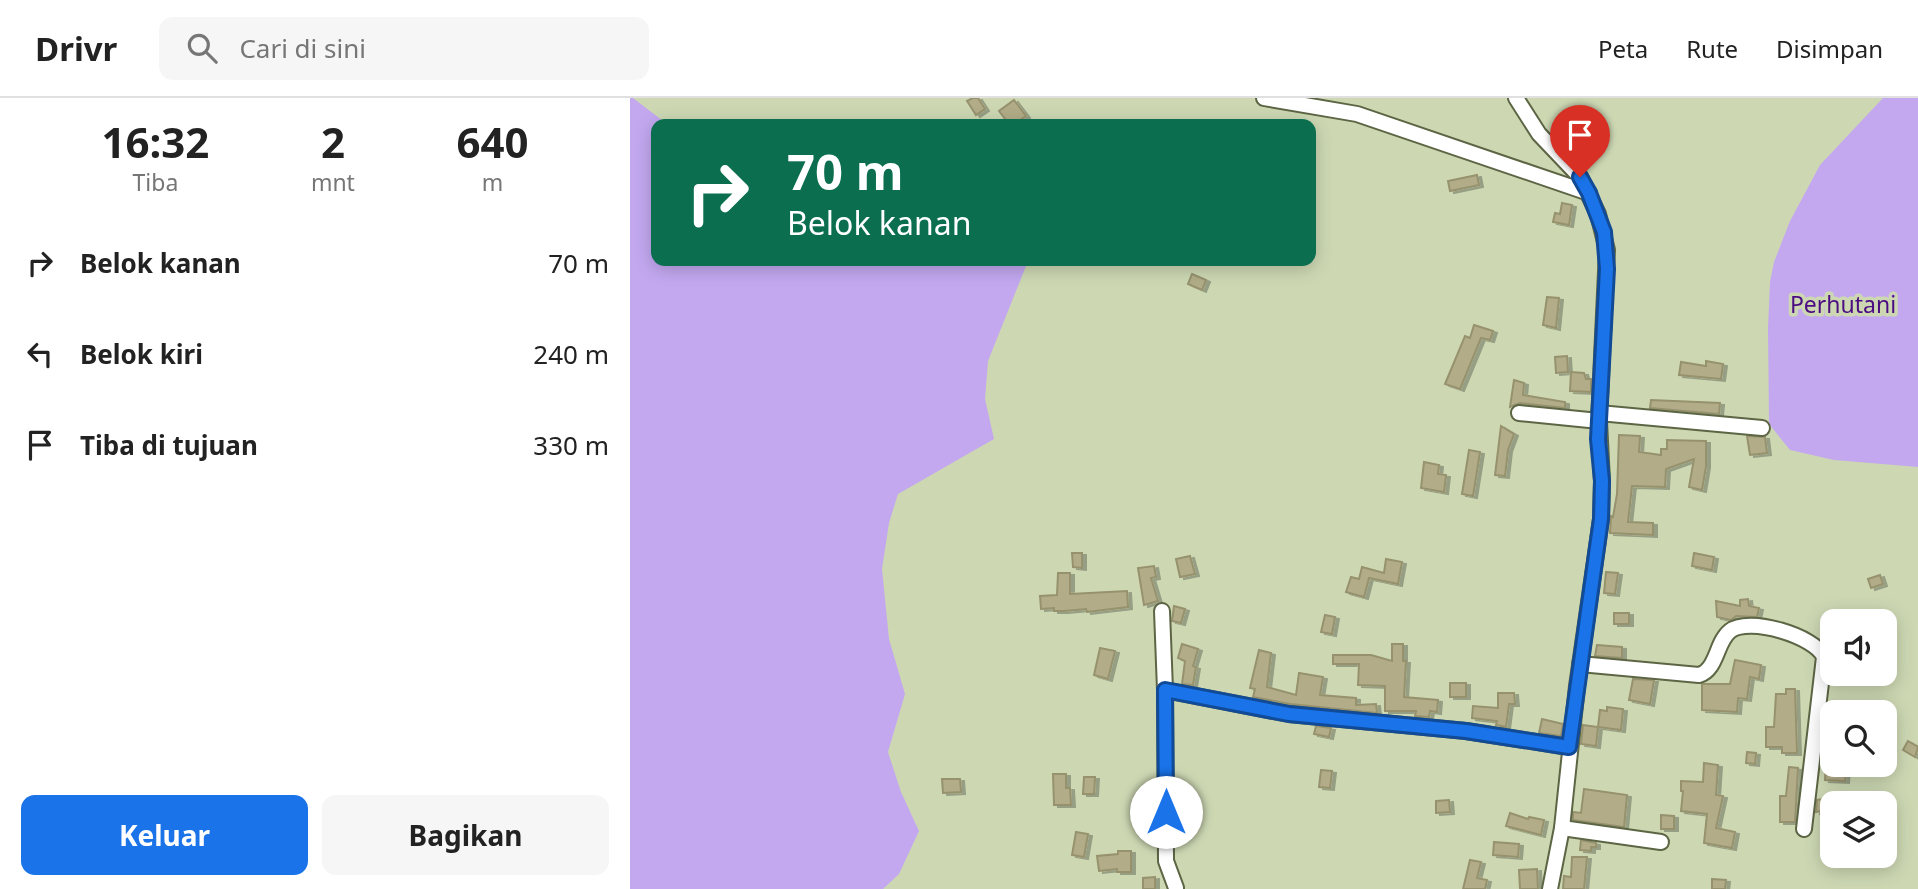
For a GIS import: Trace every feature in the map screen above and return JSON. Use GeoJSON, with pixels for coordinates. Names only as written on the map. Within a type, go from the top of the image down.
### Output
{"type":"FeatureCollection","features":[{"type":"Feature","properties":{"kind":"street"},"geometry":{"type":"LineString","coordinates":[[1264,98],[1357,114],[1589,193]]}},
{"type":"Feature","properties":{"kind":"street"},"geometry":{"type":"LineString","coordinates":[[1516,98],[1539,134],[1567,162],[1589,193],[1604,232],[1607,250],[1599,417],[1601,519],[1569,747],[1562,828],[1550,889]]}},
{"type":"Feature","properties":{"kind":"street"},"geometry":{"type":"LineString","coordinates":[[1519,413],[1762,428]]}},
{"type":"Feature","properties":{"kind":"street"},"geometry":{"type":"LineString","coordinates":[[1161,611],[1165,690],[1166,861],[1176,888]]}},
{"type":"Feature","properties":{"kind":"street"},"geometry":{"type":"LineString","coordinates":[[1580,664],[1699,675],[1709,669],[1729,631],[1742,625],[1788,633],[1812,642],[1824,657],[1804,829]]}},
{"type":"Feature","properties":{"kind":"street"},"geometry":{"type":"LineString","coordinates":[[1165,690],[1289,714],[1466,731],[1569,747]]}},
{"type":"Feature","properties":{"kind":"street"},"geometry":{"type":"LineString","coordinates":[[1562,828],[1661,842]]}},
{"type":"Feature","properties":{"kind":"green space"},"geometry":{"type":"Polygon","coordinates":[[[630,98],[633,98],[660,119],[651,119],[651,266],[1026,266],[988,361],[985,399],[994,439],[898,494],[889,523],[882,569],[889,639],[905,694],[888,752],[901,792],[919,831],[899,874],[883,889],[630,889],[630,98]]]}},
{"type":"Feature","properties":{"kind":"green space","name":"Perhutani"},"geometry":{"type":"Polygon","coordinates":[[[1883,98],[1918,98],[1918,467],[1834,460],[1790,450],[1769,424],[1768,328],[1770,282],[1774,262],[1790,221],[1820,165],[1883,98]]]}},
{"type":"Feature","properties":{"kind":"building"},"geometry":{"type":"Polygon","coordinates":[[[978,98],[985,109],[976,115],[967,101],[978,98]]]}},
{"type":"Feature","properties":{"kind":"building"},"geometry":{"type":"Polygon","coordinates":[[[1014,100],[1026,116],[1022,119],[1005,119],[999,111],[1014,100]]]}},
{"type":"Feature","properties":{"kind":"building"},"geometry":{"type":"Polygon","coordinates":[[[1477,175],[1479,185],[1450,191],[1448,181],[1477,175]]]}},
{"type":"Feature","properties":{"kind":"building"},"geometry":{"type":"Polygon","coordinates":[[[1562,203],[1572,205],[1569,225],[1553,222],[1555,213],[1560,214],[1562,203]]]}},
{"type":"Feature","properties":{"kind":"building"},"geometry":{"type":"Polygon","coordinates":[[[1192,274],[1206,280],[1202,290],[1188,284],[1192,274]]]}},
{"type":"Feature","properties":{"kind":"building"},"geometry":{"type":"Polygon","coordinates":[[[1547,297],[1559,298],[1556,328],[1543,325],[1547,297]]]}},
{"type":"Feature","properties":{"kind":"building"},"geometry":{"type":"Polygon","coordinates":[[[1474,325],[1493,331],[1490,340],[1481,338],[1460,389],[1445,384],[1465,336],[1470,338],[1474,325]]]}},
{"type":"Feature","properties":{"kind":"building"},"geometry":{"type":"Polygon","coordinates":[[[1567,356],[1568,372],[1556,373],[1555,357],[1567,356]]]}},
{"type":"Feature","properties":{"kind":"building"},"geometry":{"type":"Polygon","coordinates":[[[1706,361],[1723,364],[1721,379],[1679,375],[1681,362],[1706,366],[1706,361]]]}},
{"type":"Feature","properties":{"kind":"building"},"geometry":{"type":"Polygon","coordinates":[[[1571,372],[1584,373],[1586,379],[1591,379],[1591,392],[1570,391],[1571,372]]]}},
{"type":"Feature","properties":{"kind":"building"},"geometry":{"type":"Polygon","coordinates":[[[1514,380],[1524,383],[1523,395],[1565,402],[1565,408],[1520,403],[1510,407],[1514,380]]]}},
{"type":"Feature","properties":{"kind":"building"},"geometry":{"type":"Polygon","coordinates":[[[1651,400],[1720,403],[1719,414],[1650,408],[1651,400]]]}},
{"type":"Feature","properties":{"kind":"building"},"geometry":{"type":"Polygon","coordinates":[[[1501,426],[1514,434],[1508,450],[1505,476],[1495,475],[1501,426]]]}},
{"type":"Feature","properties":{"kind":"building"},"geometry":{"type":"Polygon","coordinates":[[[1619,435],[1640,436],[1639,452],[1661,455],[1661,449],[1667,449],[1667,440],[1706,441],[1702,490],[1689,487],[1694,459],[1666,469],[1665,487],[1632,486],[1628,522],[1653,523],[1653,535],[1610,533],[1617,494],[1619,435]]]}},
{"type":"Feature","properties":{"kind":"building"},"geometry":{"type":"Polygon","coordinates":[[[1747,436],[1765,437],[1767,453],[1750,455],[1747,436]]]}},
{"type":"Feature","properties":{"kind":"building"},"geometry":{"type":"Polygon","coordinates":[[[1469,450],[1480,452],[1473,496],[1462,494],[1469,450]]]}},
{"type":"Feature","properties":{"kind":"building"},"geometry":{"type":"Polygon","coordinates":[[[1424,462],[1439,465],[1438,474],[1446,475],[1444,492],[1421,488],[1424,462]]]}},
{"type":"Feature","properties":{"kind":"building"},"geometry":{"type":"Polygon","coordinates":[[[1072,553],[1082,553],[1082,568],[1073,567],[1072,553]]]}},
{"type":"Feature","properties":{"kind":"building"},"geometry":{"type":"Polygon","coordinates":[[[1694,553],[1714,557],[1712,570],[1692,566],[1694,553]]]}},
{"type":"Feature","properties":{"kind":"building"},"geometry":{"type":"Polygon","coordinates":[[[1190,556],[1195,574],[1180,577],[1176,559],[1190,556]]]}},
{"type":"Feature","properties":{"kind":"building"},"geometry":{"type":"Polygon","coordinates":[[[1386,559],[1402,562],[1398,584],[1369,578],[1364,597],[1346,592],[1351,577],[1359,579],[1362,567],[1384,573],[1386,559]]]}},
{"type":"Feature","properties":{"kind":"building"},"geometry":{"type":"Polygon","coordinates":[[[1154,566],[1156,577],[1151,578],[1158,601],[1144,605],[1138,568],[1154,566]]]}},
{"type":"Feature","properties":{"kind":"building"},"geometry":{"type":"Polygon","coordinates":[[[1606,572],[1618,573],[1615,594],[1604,593],[1606,572]]]}},
{"type":"Feature","properties":{"kind":"building"},"geometry":{"type":"Polygon","coordinates":[[[1058,573],[1070,573],[1070,594],[1127,591],[1128,607],[1087,612],[1086,609],[1041,609],[1040,596],[1057,595],[1058,573]]]}},
{"type":"Feature","properties":{"kind":"building"},"geometry":{"type":"Polygon","coordinates":[[[1880,575],[1883,584],[1871,588],[1868,579],[1880,575]]]}},
{"type":"Feature","properties":{"kind":"building"},"geometry":{"type":"Polygon","coordinates":[[[1748,599],[1749,606],[1759,608],[1757,617],[1736,616],[1731,620],[1717,617],[1716,601],[1740,606],[1740,600],[1748,599]]]}},
{"type":"Feature","properties":{"kind":"building"},"geometry":{"type":"Polygon","coordinates":[[[1174,606],[1185,609],[1181,623],[1172,621],[1174,606]]]}},
{"type":"Feature","properties":{"kind":"building"},"geometry":{"type":"Polygon","coordinates":[[[1614,613],[1629,613],[1629,624],[1614,624],[1614,613]]]}},
{"type":"Feature","properties":{"kind":"building"},"geometry":{"type":"Polygon","coordinates":[[[1325,615],[1335,617],[1332,634],[1321,632],[1325,615]]]}},
{"type":"Feature","properties":{"kind":"building"},"geometry":{"type":"Polygon","coordinates":[[[1182,644],[1198,649],[1193,666],[1196,667],[1193,685],[1182,684],[1185,661],[1178,658],[1182,644]]]}},
{"type":"Feature","properties":{"kind":"building"},"geometry":{"type":"Polygon","coordinates":[[[1392,644],[1403,644],[1403,661],[1406,661],[1404,697],[1438,700],[1437,712],[1430,711],[1429,717],[1415,716],[1416,711],[1385,711],[1385,686],[1358,685],[1359,664],[1333,664],[1333,655],[1371,655],[1392,661],[1392,644]]]}},
{"type":"Feature","properties":{"kind":"building"},"geometry":{"type":"Polygon","coordinates":[[[1597,645],[1622,647],[1622,658],[1595,656],[1597,645]]]}},
{"type":"Feature","properties":{"kind":"building"},"geometry":{"type":"Polygon","coordinates":[[[1100,648],[1115,651],[1108,679],[1094,675],[1100,648]]]}},
{"type":"Feature","properties":{"kind":"building"},"geometry":{"type":"Polygon","coordinates":[[[1259,650],[1271,653],[1267,687],[1296,695],[1299,673],[1323,677],[1320,695],[1356,698],[1356,705],[1376,704],[1377,713],[1290,704],[1253,697],[1255,689],[1250,688],[1259,650]]]}},
{"type":"Feature","properties":{"kind":"building"},"geometry":{"type":"Polygon","coordinates":[[[1735,660],[1761,665],[1759,679],[1750,677],[1747,699],[1738,698],[1737,712],[1702,710],[1702,684],[1730,684],[1735,660]]]}},
{"type":"Feature","properties":{"kind":"building"},"geometry":{"type":"Polygon","coordinates":[[[1633,679],[1654,680],[1650,704],[1629,700],[1633,679]]]}},
{"type":"Feature","properties":{"kind":"building"},"geometry":{"type":"Polygon","coordinates":[[[1450,683],[1466,683],[1466,697],[1450,697],[1450,683]]]}},
{"type":"Feature","properties":{"kind":"building"},"geometry":{"type":"Polygon","coordinates":[[[1786,689],[1795,689],[1797,753],[1782,753],[1782,747],[1766,747],[1766,727],[1774,727],[1776,694],[1786,694],[1786,689]]]}},
{"type":"Feature","properties":{"kind":"building"},"geometry":{"type":"Polygon","coordinates":[[[1498,693],[1514,693],[1515,704],[1509,704],[1506,727],[1496,725],[1497,721],[1472,718],[1473,706],[1498,708],[1498,693]]]}},
{"type":"Feature","properties":{"kind":"building"},"geometry":{"type":"Polygon","coordinates":[[[1607,707],[1623,709],[1621,730],[1598,727],[1600,710],[1607,711],[1607,707]]]}},
{"type":"Feature","properties":{"kind":"building"},"geometry":{"type":"Polygon","coordinates":[[[1542,719],[1563,724],[1561,736],[1539,733],[1542,719]]]}},
{"type":"Feature","properties":{"kind":"building"},"geometry":{"type":"Polygon","coordinates":[[[1583,725],[1598,727],[1596,746],[1581,744],[1583,725]]]}},
{"type":"Feature","properties":{"kind":"building"},"geometry":{"type":"Polygon","coordinates":[[[1316,726],[1331,728],[1329,737],[1314,734],[1316,726]]]}},
{"type":"Feature","properties":{"kind":"building"},"geometry":{"type":"Polygon","coordinates":[[[1908,741],[1918,747],[1915,757],[1903,750],[1908,741]]]}},
{"type":"Feature","properties":{"kind":"building"},"geometry":{"type":"Polygon","coordinates":[[[1747,752],[1756,753],[1755,764],[1746,763],[1747,752]]]}},
{"type":"Feature","properties":{"kind":"building"},"geometry":{"type":"Polygon","coordinates":[[[1704,763],[1718,765],[1716,795],[1723,796],[1716,828],[1735,832],[1732,848],[1704,843],[1707,814],[1681,811],[1681,781],[1703,782],[1704,763]]]}},
{"type":"Feature","properties":{"kind":"building"},"geometry":{"type":"Polygon","coordinates":[[[1789,767],[1798,768],[1795,822],[1780,822],[1780,796],[1786,796],[1789,767]]]}},
{"type":"Feature","properties":{"kind":"building"},"geometry":{"type":"Polygon","coordinates":[[[1321,770],[1332,771],[1330,788],[1319,787],[1321,770]]]}},
{"type":"Feature","properties":{"kind":"building"},"geometry":{"type":"Polygon","coordinates":[[[1053,774],[1066,774],[1066,788],[1070,788],[1071,805],[1054,805],[1053,774]]]}},
{"type":"Feature","properties":{"kind":"building"},"geometry":{"type":"Polygon","coordinates":[[[1084,777],[1095,777],[1094,794],[1083,794],[1084,777]]]}},
{"type":"Feature","properties":{"kind":"building"},"geometry":{"type":"Polygon","coordinates":[[[1825,777],[1845,777],[1845,781],[1825,780],[1825,777]]]}},
{"type":"Feature","properties":{"kind":"building"},"geometry":{"type":"Polygon","coordinates":[[[942,779],[960,779],[961,792],[943,793],[942,779]]]}},
{"type":"Feature","properties":{"kind":"building"},"geometry":{"type":"Polygon","coordinates":[[[1584,789],[1627,795],[1624,827],[1573,820],[1573,812],[1581,813],[1584,789]]]}},
{"type":"Feature","properties":{"kind":"building"},"geometry":{"type":"Polygon","coordinates":[[[1449,800],[1450,812],[1436,813],[1436,801],[1449,800]]]}},
{"type":"Feature","properties":{"kind":"building"},"geometry":{"type":"Polygon","coordinates":[[[1817,800],[1820,800],[1820,811],[1816,812],[1817,800]]]}},
{"type":"Feature","properties":{"kind":"building"},"geometry":{"type":"Polygon","coordinates":[[[1510,813],[1528,819],[1544,820],[1541,835],[1506,826],[1510,813]]]}},
{"type":"Feature","properties":{"kind":"building"},"geometry":{"type":"Polygon","coordinates":[[[1661,815],[1674,816],[1674,829],[1661,829],[1661,815]]]}},
{"type":"Feature","properties":{"kind":"building"},"geometry":{"type":"Polygon","coordinates":[[[1076,832],[1088,834],[1084,857],[1072,855],[1076,832]]]}},
{"type":"Feature","properties":{"kind":"building"},"geometry":{"type":"Polygon","coordinates":[[[1581,840],[1596,843],[1596,847],[1591,847],[1591,851],[1580,850],[1581,840]]]}},
{"type":"Feature","properties":{"kind":"building"},"geometry":{"type":"Polygon","coordinates":[[[1494,842],[1519,844],[1518,857],[1493,855],[1494,842]]]}},
{"type":"Feature","properties":{"kind":"building"},"geometry":{"type":"Polygon","coordinates":[[[1118,851],[1131,851],[1131,872],[1117,872],[1117,869],[1099,871],[1097,856],[1118,854],[1118,851]]]}},
{"type":"Feature","properties":{"kind":"building"},"geometry":{"type":"Polygon","coordinates":[[[1572,857],[1587,857],[1584,889],[1563,889],[1564,876],[1571,877],[1572,857]]]}},
{"type":"Feature","properties":{"kind":"building"},"geometry":{"type":"Polygon","coordinates":[[[1470,860],[1481,862],[1477,878],[1487,880],[1485,889],[1463,889],[1470,860]]]}},
{"type":"Feature","properties":{"kind":"building"},"geometry":{"type":"Polygon","coordinates":[[[1537,869],[1538,889],[1520,889],[1519,870],[1537,869]]]}},
{"type":"Feature","properties":{"kind":"building"},"geometry":{"type":"Polygon","coordinates":[[[1155,877],[1155,889],[1143,889],[1143,878],[1155,877]]]}},
{"type":"Feature","properties":{"kind":"building"},"geometry":{"type":"Polygon","coordinates":[[[1712,879],[1726,880],[1725,889],[1712,889],[1712,879]]]}},
{"type":"Feature","properties":{"kind":"route"},"geometry":{"type":"LineString","coordinates":[[1166,812],[1165,690],[1289,714],[1466,731],[1569,747],[1601,519],[1602,481],[1598,439],[1607,269],[1604,232],[1580,177]]}}]}
